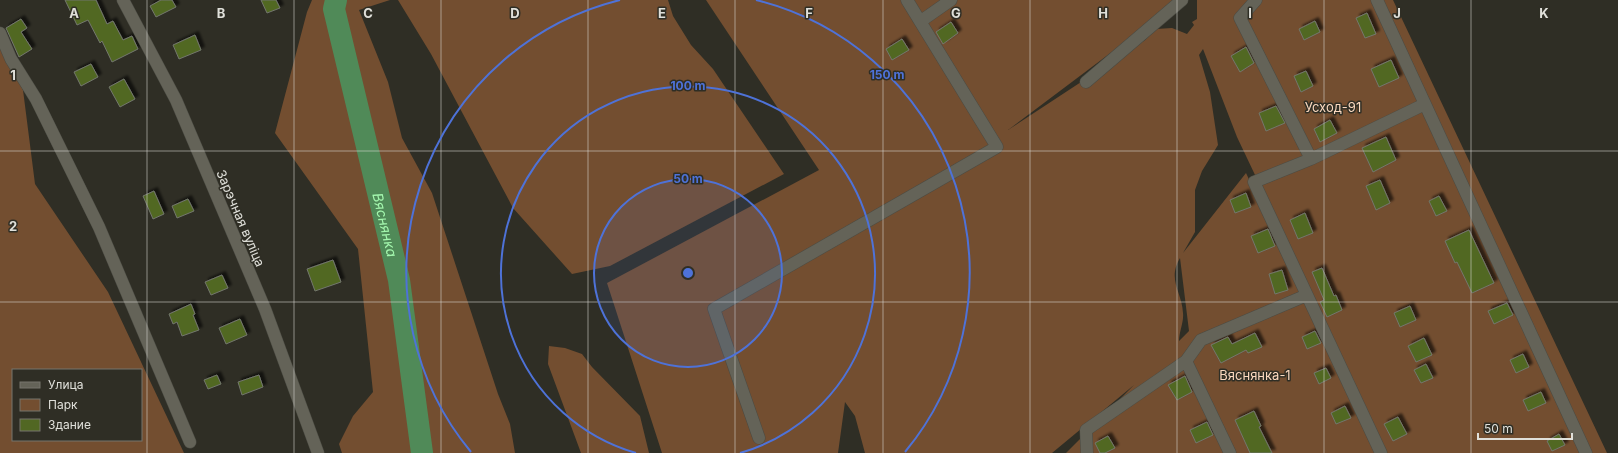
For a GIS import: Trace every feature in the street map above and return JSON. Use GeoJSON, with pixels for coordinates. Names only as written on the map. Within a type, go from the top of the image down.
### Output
{"type":"FeatureCollection","features":[{"type":"Feature","properties":{"kind":"street","name":"Зарэчная вуліца"},"geometry":{"type":"LineString","coordinates":[[123,0],[179,108],[265,309],[318,453]]}},
{"type":"Feature","properties":{"kind":"street"},"geometry":{"type":"LineString","coordinates":[[759,438],[714,309],[997,148],[907,0]]}},
{"type":"Feature","properties":{"kind":"street"},"geometry":{"type":"LineString","coordinates":[[921,21],[951,0]]}},
{"type":"Feature","properties":{"kind":"street"},"geometry":{"type":"LineString","coordinates":[[1086,82],[1182,0]]}},
{"type":"Feature","properties":{"kind":"street"},"geometry":{"type":"LineString","coordinates":[[1256,0],[1240,18],[1312,159]]}},
{"type":"Feature","properties":{"kind":"street"},"geometry":{"type":"LineString","coordinates":[[1377,0],[1586,453]]}},
{"type":"Feature","properties":{"kind":"street"},"geometry":{"type":"LineString","coordinates":[[0,33],[12,59],[36,99],[99,227],[190,442]]}},
{"type":"Feature","properties":{"kind":"street"},"geometry":{"type":"LineString","coordinates":[[1381,453],[1254,182],[1312,159],[1425,104]]}},
{"type":"Feature","properties":{"kind":"street"},"geometry":{"type":"LineString","coordinates":[[1087,453],[1086,430],[1186,361],[1201,340],[1307,295]]}},
{"type":"Feature","properties":{"kind":"street"},"geometry":{"type":"LineString","coordinates":[[1186,361],[1230,453]]}},
{"type":"Feature","properties":{"kind":"green space"},"geometry":{"type":"Polygon","coordinates":[[[312,0],[390,0],[359,10],[388,82],[402,138],[432,193],[498,394],[510,424],[515,453],[342,453],[339,444],[353,416],[373,392],[358,249],[275,133],[307,12],[312,0]]]}},
{"type":"Feature","properties":{"kind":"green space"},"geometry":{"type":"Polygon","coordinates":[[[398,0],[668,0],[673,16],[691,45],[713,69],[784,174],[610,266],[572,274],[513,208],[431,54],[398,0]]]}},
{"type":"Feature","properties":{"kind":"green space"},"geometry":{"type":"Polygon","coordinates":[[[706,0],[1181,0],[1008,130],[1145,40],[1156,29],[1172,28],[1187,34],[1194,25],[1192,22],[1197,19],[1197,0],[1393,0],[1607,453],[1387,453],[1237,137],[1203,49],[1199,55],[1210,92],[1218,145],[1202,171],[1195,190],[1195,232],[1183,253],[1246,173],[1379,453],[1066,453],[1134,385],[1052,453],[865,453],[855,416],[845,402],[838,453],[662,453],[607,283],[819,170],[706,0]],[[1180,258],[1176,266],[1175,273],[1176,286],[1183,313],[1179,341],[1189,331],[1180,258]]]}},
{"type":"Feature","properties":{"kind":"green space"},"geometry":{"type":"Polygon","coordinates":[[[0,45],[23,90],[35,184],[108,292],[184,453],[0,453],[0,45]]]}},
{"type":"Feature","properties":{"kind":"green space"},"geometry":{"type":"Polygon","coordinates":[[[549,346],[565,348],[582,354],[592,367],[640,416],[649,453],[581,453],[548,364],[549,346]]]}},
{"type":"Feature","properties":{"kind":"building"},"geometry":{"type":"Polygon","coordinates":[[[65,0],[96,0],[107,24],[113,21],[123,40],[132,36],[138,49],[112,62],[102,41],[100,43],[88,20],[77,25],[65,0]]]}},
{"type":"Feature","properties":{"kind":"building"},"geometry":{"type":"Polygon","coordinates":[[[161,0],[172,0],[176,7],[156,17],[150,6],[161,0]]]}},
{"type":"Feature","properties":{"kind":"building"},"geometry":{"type":"Polygon","coordinates":[[[261,0],[276,0],[280,8],[267,13],[261,0]]]}},
{"type":"Feature","properties":{"kind":"building"},"geometry":{"type":"Polygon","coordinates":[[[1367,13],[1376,34],[1365,38],[1356,18],[1367,13]]]}},
{"type":"Feature","properties":{"kind":"building"},"geometry":{"type":"Polygon","coordinates":[[[21,19],[27,28],[21,32],[32,49],[19,57],[6,28],[21,19]]]}},
{"type":"Feature","properties":{"kind":"building"},"geometry":{"type":"Polygon","coordinates":[[[1315,21],[1320,32],[1304,40],[1299,29],[1315,21]]]}},
{"type":"Feature","properties":{"kind":"building"},"geometry":{"type":"Polygon","coordinates":[[[951,22],[958,33],[943,44],[936,32],[951,22]]]}},
{"type":"Feature","properties":{"kind":"building"},"geometry":{"type":"Polygon","coordinates":[[[195,35],[201,50],[179,59],[173,45],[195,35]]]}},
{"type":"Feature","properties":{"kind":"building"},"geometry":{"type":"Polygon","coordinates":[[[902,39],[909,50],[892,60],[886,49],[902,39]]]}},
{"type":"Feature","properties":{"kind":"building"},"geometry":{"type":"Polygon","coordinates":[[[1246,47],[1254,63],[1240,72],[1231,56],[1246,47]]]}},
{"type":"Feature","properties":{"kind":"building"},"geometry":{"type":"Polygon","coordinates":[[[1391,60],[1399,78],[1379,87],[1371,69],[1391,60]]]}},
{"type":"Feature","properties":{"kind":"building"},"geometry":{"type":"Polygon","coordinates":[[[91,64],[98,77],[81,86],[74,72],[91,64]]]}},
{"type":"Feature","properties":{"kind":"building"},"geometry":{"type":"Polygon","coordinates":[[[1306,71],[1313,86],[1301,92],[1294,76],[1306,71]]]}},
{"type":"Feature","properties":{"kind":"building"},"geometry":{"type":"Polygon","coordinates":[[[124,79],[135,99],[120,107],[109,87],[124,79]]]}},
{"type":"Feature","properties":{"kind":"building"},"geometry":{"type":"Polygon","coordinates":[[[1276,106],[1285,123],[1266,131],[1259,113],[1276,106]]]}},
{"type":"Feature","properties":{"kind":"building"},"geometry":{"type":"Polygon","coordinates":[[[1330,120],[1337,133],[1320,142],[1314,129],[1330,120]]]}},
{"type":"Feature","properties":{"kind":"building"},"geometry":{"type":"Polygon","coordinates":[[[1386,137],[1396,160],[1373,172],[1362,148],[1386,137]]]}},
{"type":"Feature","properties":{"kind":"building"},"geometry":{"type":"Polygon","coordinates":[[[1380,180],[1390,203],[1376,210],[1366,186],[1380,180]]]}},
{"type":"Feature","properties":{"kind":"building"},"geometry":{"type":"Polygon","coordinates":[[[154,191],[164,214],[153,219],[143,196],[154,191]]]}},
{"type":"Feature","properties":{"kind":"building"},"geometry":{"type":"Polygon","coordinates":[[[1246,193],[1251,207],[1235,213],[1230,200],[1246,193]]]}},
{"type":"Feature","properties":{"kind":"building"},"geometry":{"type":"Polygon","coordinates":[[[1439,196],[1447,211],[1436,216],[1429,201],[1439,196]]]}},
{"type":"Feature","properties":{"kind":"building"},"geometry":{"type":"Polygon","coordinates":[[[188,199],[194,211],[177,218],[172,206],[188,199]]]}},
{"type":"Feature","properties":{"kind":"building"},"geometry":{"type":"Polygon","coordinates":[[[1305,213],[1313,233],[1298,239],[1290,220],[1305,213]]]}},
{"type":"Feature","properties":{"kind":"building"},"geometry":{"type":"Polygon","coordinates":[[[1268,229],[1275,246],[1258,253],[1251,236],[1268,229]]]}},
{"type":"Feature","properties":{"kind":"building"},"geometry":{"type":"Polygon","coordinates":[[[1469,230],[1494,283],[1472,293],[1457,262],[1455,263],[1445,241],[1469,230]]]}},
{"type":"Feature","properties":{"kind":"building"},"geometry":{"type":"Polygon","coordinates":[[[333,260],[341,282],[315,291],[307,269],[333,260]]]}},
{"type":"Feature","properties":{"kind":"building"},"geometry":{"type":"Polygon","coordinates":[[[1322,268],[1334,296],[1336,295],[1342,310],[1327,317],[1320,302],[1324,300],[1312,272],[1322,268]]]}},
{"type":"Feature","properties":{"kind":"building"},"geometry":{"type":"Polygon","coordinates":[[[1282,270],[1288,290],[1275,294],[1269,274],[1282,270]]]}},
{"type":"Feature","properties":{"kind":"building"},"geometry":{"type":"Polygon","coordinates":[[[222,275],[228,288],[211,295],[205,282],[222,275]]]}},
{"type":"Feature","properties":{"kind":"building"},"geometry":{"type":"Polygon","coordinates":[[[1507,303],[1513,315],[1494,324],[1488,311],[1507,303]]]}},
{"type":"Feature","properties":{"kind":"building"},"geometry":{"type":"Polygon","coordinates":[[[191,304],[195,314],[193,315],[199,330],[182,336],[177,322],[173,324],[169,314],[191,304]]]}},
{"type":"Feature","properties":{"kind":"building"},"geometry":{"type":"Polygon","coordinates":[[[1410,306],[1416,320],[1400,327],[1394,313],[1410,306]]]}},
{"type":"Feature","properties":{"kind":"building"},"geometry":{"type":"Polygon","coordinates":[[[240,319],[247,335],[226,344],[219,328],[240,319]]]}},
{"type":"Feature","properties":{"kind":"building"},"geometry":{"type":"Polygon","coordinates":[[[1315,331],[1321,343],[1307,349],[1302,337],[1315,331]]]}},
{"type":"Feature","properties":{"kind":"building"},"geometry":{"type":"Polygon","coordinates":[[[1255,333],[1262,347],[1248,353],[1246,350],[1221,363],[1211,345],[1228,337],[1232,344],[1255,333]]]}},
{"type":"Feature","properties":{"kind":"building"},"geometry":{"type":"Polygon","coordinates":[[[1424,338],[1432,355],[1416,362],[1408,346],[1424,338]]]}},
{"type":"Feature","properties":{"kind":"building"},"geometry":{"type":"Polygon","coordinates":[[[1523,354],[1529,367],[1516,373],[1510,360],[1523,354]]]}},
{"type":"Feature","properties":{"kind":"building"},"geometry":{"type":"Polygon","coordinates":[[[1426,364],[1433,378],[1421,383],[1414,370],[1426,364]]]}},
{"type":"Feature","properties":{"kind":"building"},"geometry":{"type":"Polygon","coordinates":[[[1326,368],[1331,378],[1319,384],[1314,373],[1326,368]]]}},
{"type":"Feature","properties":{"kind":"building"},"geometry":{"type":"Polygon","coordinates":[[[217,375],[221,384],[208,389],[204,380],[217,375]]]}},
{"type":"Feature","properties":{"kind":"building"},"geometry":{"type":"Polygon","coordinates":[[[259,375],[263,387],[242,395],[238,382],[259,375]]]}},
{"type":"Feature","properties":{"kind":"building"},"geometry":{"type":"Polygon","coordinates":[[[1185,376],[1192,392],[1177,400],[1168,385],[1185,376]]]}},
{"type":"Feature","properties":{"kind":"building"},"geometry":{"type":"Polygon","coordinates":[[[1541,392],[1546,403],[1528,411],[1523,400],[1541,392]]]}},
{"type":"Feature","properties":{"kind":"building"},"geometry":{"type":"Polygon","coordinates":[[[1345,406],[1351,418],[1336,424],[1331,413],[1345,406]]]}},
{"type":"Feature","properties":{"kind":"building"},"geometry":{"type":"Polygon","coordinates":[[[1254,411],[1261,426],[1259,427],[1272,453],[1250,453],[1235,420],[1254,411]]]}},
{"type":"Feature","properties":{"kind":"building"},"geometry":{"type":"Polygon","coordinates":[[[1398,417],[1407,434],[1393,441],[1384,424],[1398,417]]]}},
{"type":"Feature","properties":{"kind":"building"},"geometry":{"type":"Polygon","coordinates":[[[1207,422],[1213,435],[1196,443],[1190,430],[1207,422]]]}},
{"type":"Feature","properties":{"kind":"building"},"geometry":{"type":"Polygon","coordinates":[[[1559,434],[1565,445],[1552,451],[1547,441],[1559,434]]]}},
{"type":"Feature","properties":{"kind":"building"},"geometry":{"type":"Polygon","coordinates":[[[1108,436],[1115,448],[1105,453],[1100,453],[1095,443],[1108,436]]]}},
{"type":"Feature","properties":{"kind":"waterway","name":"Вяснянка"},"geometry":{"type":"LineString","coordinates":[[336,0],[334,9],[399,280],[422,453]]}},
{"type":"Feature","properties":{"kind":"park label","name":"Усход-91"},"geometry":{"type":"Point","coordinates":[1333,107]}},
{"type":"Feature","properties":{"kind":"park label","name":"Вяснянка-1"},"geometry":{"type":"Point","coordinates":[1255,375]}}]}
